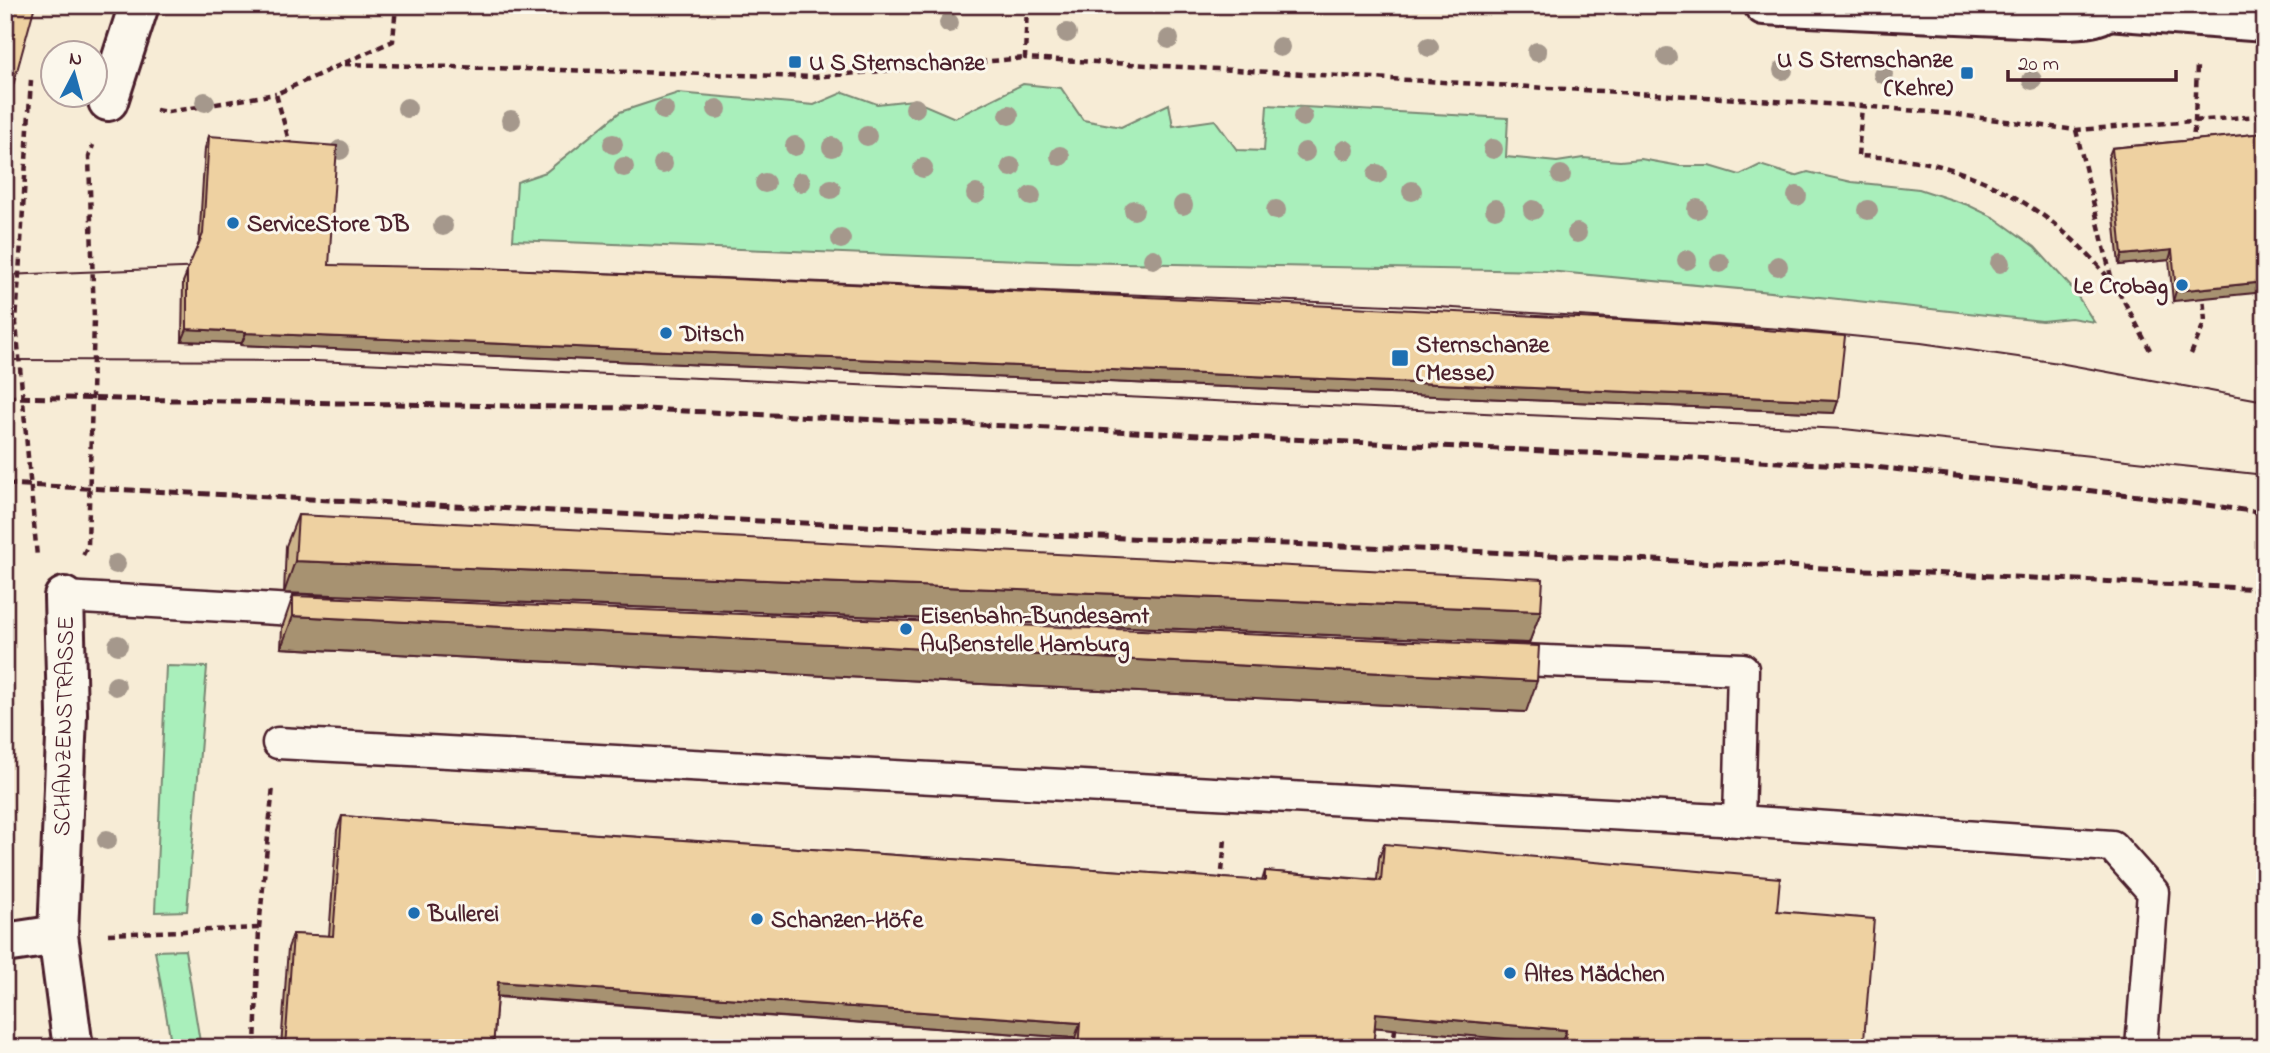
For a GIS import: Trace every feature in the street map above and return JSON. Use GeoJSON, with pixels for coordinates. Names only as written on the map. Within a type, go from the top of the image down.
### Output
{"type":"FeatureCollection","features":[{"type":"Feature","properties":{"kind":"street"},"geometry":{"type":"LineString","coordinates":[[108,101],[139,5]]}},
{"type":"Feature","properties":{"kind":"street"},"geometry":{"type":"LineString","coordinates":[[1764,5],[1873,8],[2063,19],[2091,18],[2110,8],[2265,22]]}},
{"type":"Feature","properties":{"kind":"street","name":"SCHANZENSTRASSE"},"geometry":{"type":"LineString","coordinates":[[51,584],[67,714],[58,935],[73,1048]]}},
{"type":"Feature","properties":{"kind":"street"},"geometry":{"type":"LineString","coordinates":[[5,943],[58,935]]}},
{"type":"Feature","properties":{"kind":"lane"},"geometry":{"type":"LineString","coordinates":[[51,584],[361,614]]}},
{"type":"Feature","properties":{"kind":"lane"},"geometry":{"type":"LineString","coordinates":[[1464,658],[1743,669],[1740,821]]}},
{"type":"Feature","properties":{"kind":"lane"},"geometry":{"type":"LineString","coordinates":[[278,743],[1740,821],[2112,846],[2153,892],[2141,1048]]}},
{"type":"Feature","properties":{"kind":"path"},"geometry":{"type":"LineString","coordinates":[[108,101],[168,112],[276,94],[393,41],[396,5]]}},
{"type":"Feature","properties":{"kind":"path"},"geometry":{"type":"LineString","coordinates":[[1025,58],[1027,5]]}},
{"type":"Feature","properties":{"kind":"path"},"geometry":{"type":"LineString","coordinates":[[2191,150],[2195,122],[2197,17]]}},
{"type":"Feature","properties":{"kind":"path"},"geometry":{"type":"LineString","coordinates":[[344,64],[814,77],[1025,58],[1862,106],[1951,114],[2076,131],[2258,116],[2265,118]]}},
{"type":"Feature","properties":{"kind":"path"},"geometry":{"type":"LineString","coordinates":[[31,80],[16,323],[51,584]]}},
{"type":"Feature","properties":{"kind":"path"},"geometry":{"type":"LineString","coordinates":[[276,94],[292,154]]}},
{"type":"Feature","properties":{"kind":"path"},"geometry":{"type":"LineString","coordinates":[[1862,106],[1858,156],[1918,161],[1975,177],[2028,205],[2075,241],[2114,285],[2150,350]]}},
{"type":"Feature","properties":{"kind":"path"},"geometry":{"type":"LineString","coordinates":[[2076,131],[2114,285]]}},
{"type":"Feature","properties":{"kind":"path","name":"SCHANZENSTRASSE"},"geometry":{"type":"LineString","coordinates":[[51,584],[88,545],[94,319],[89,158]]}},
{"type":"Feature","properties":{"kind":"path"},"geometry":{"type":"LineString","coordinates":[[2191,354],[2205,321],[2203,287]]}},
{"type":"Feature","properties":{"kind":"path"},"geometry":{"type":"LineString","coordinates":[[255,1048],[259,928],[278,743]]}},
{"type":"Feature","properties":{"kind":"path"},"geometry":{"type":"LineString","coordinates":[[1221,887],[1228,793]]}},
{"type":"Feature","properties":{"kind":"path"},"geometry":{"type":"LineString","coordinates":[[155,932],[259,928]]}},
{"type":"Feature","properties":{"kind":"path"},"geometry":{"type":"LineString","coordinates":[[1393,1048],[1395,1029]]}},
{"type":"Feature","properties":{"kind":"green space"},"geometry":{"type":"Polygon","coordinates":[[[1023,84],[1061,88],[1083,120],[1121,127],[1169,104],[1173,126],[1215,120],[1237,150],[1264,151],[1267,105],[1508,118],[1506,157],[1557,162],[1583,158],[1620,161],[1641,159],[1680,166],[1710,166],[1740,175],[1760,165],[1795,176],[1808,172],[1852,182],[1919,189],[1968,205],[1995,218],[2035,247],[2073,289],[2094,322],[2071,318],[2042,321],[1548,271],[1067,262],[513,240],[517,182],[546,172],[620,112],[678,93],[814,105],[844,92],[877,104],[913,100],[955,118],[1023,84]]]}},
{"type":"Feature","properties":{"kind":"green space"},"geometry":{"type":"Polygon","coordinates":[[[166,666],[207,667],[187,911],[155,912],[166,666]]]}},
{"type":"Feature","properties":{"kind":"green space"},"geometry":{"type":"Polygon","coordinates":[[[185,950],[201,1048],[172,1048],[155,951],[185,950]]]}},
{"type":"Feature","properties":{"kind":"building"},"geometry":{"type":"Polygon","coordinates":[[[5,5],[35,5],[5,115],[5,5]]]}},
{"type":"Feature","properties":{"kind":"building"},"geometry":{"type":"Polygon","coordinates":[[[2265,133],[2265,282],[2176,291],[2172,250],[2122,255],[2112,148],[2265,133]]]}},
{"type":"Feature","properties":{"kind":"building"},"geometry":{"type":"Polygon","coordinates":[[[209,136],[337,146],[329,265],[481,268],[1125,296],[1662,322],[1845,336],[1838,401],[187,329],[187,270],[203,234],[209,136]]]}},
{"type":"Feature","properties":{"kind":"building"},"geometry":{"type":"Polygon","coordinates":[[[298,515],[1543,579],[1541,611],[295,561],[298,515]]]}},
{"type":"Feature","properties":{"kind":"building"},"geometry":{"type":"Polygon","coordinates":[[[293,596],[1539,646],[1537,681],[293,616],[293,596]]]}},
{"type":"Feature","properties":{"kind":"building"},"geometry":{"type":"Polygon","coordinates":[[[342,816],[1265,881],[1265,871],[1381,881],[1384,844],[1780,878],[1777,911],[1874,919],[1864,1040],[1973,1048],[1565,1048],[1566,1030],[1376,1013],[1373,1048],[1078,1048],[1080,1023],[498,982],[493,1048],[285,1048],[293,934],[333,936],[342,816]]]}},
{"type":"Feature","properties":{"kind":"tram line"},"geometry":{"type":"LineString","coordinates":[[5,275],[207,267]]}},
{"type":"Feature","properties":{"kind":"tram line"},"geometry":{"type":"LineString","coordinates":[[399,267],[1438,307],[1782,329],[1921,343],[2059,363],[2265,401]]}},
{"type":"Feature","properties":{"kind":"tram line"},"geometry":{"type":"LineString","coordinates":[[5,360],[316,361],[1844,429],[2265,475]]}},
{"type":"Feature","properties":{"kind":"railway"},"geometry":{"type":"LineString","coordinates":[[5,397],[622,408],[1865,466],[2148,497],[2265,513]]}},
{"type":"Feature","properties":{"kind":"railway"},"geometry":{"type":"LineString","coordinates":[[5,484],[1047,535],[1445,550],[2265,589]]}},
{"type":"Feature","properties":{"kind":"place","name":"U S Sternschanze"},"geometry":{"type":"Point","coordinates":[795,62]}},
{"type":"Feature","properties":{"kind":"place","name":"U S Sternschanze (Kehre)"},"geometry":{"type":"Point","coordinates":[1967,73]}},
{"type":"Feature","properties":{"kind":"place","name":"ServiceStore DB"},"geometry":{"type":"Point","coordinates":[233,223]}},
{"type":"Feature","properties":{"kind":"place","name":"Le Crobag"},"geometry":{"type":"Point","coordinates":[2182,285]}},
{"type":"Feature","properties":{"kind":"place","name":"Ditsch"},"geometry":{"type":"Point","coordinates":[666,333]}},
{"type":"Feature","properties":{"kind":"place","name":"Sternschanze (Messe)"},"geometry":{"type":"Point","coordinates":[1400,358]}},
{"type":"Feature","properties":{"kind":"place","name":"Eisenbahn-Bundesamt Außenstelle Hamburg"},"geometry":{"type":"Point","coordinates":[906,629]}},
{"type":"Feature","properties":{"kind":"place","name":"Bullerei"},"geometry":{"type":"Point","coordinates":[414,913]}},
{"type":"Feature","properties":{"kind":"place","name":"Schanzen-Höfe"},"geometry":{"type":"Point","coordinates":[757,919]}},
{"type":"Feature","properties":{"kind":"place","name":"Altes Mädchen"},"geometry":{"type":"Point","coordinates":[1510,973]}}]}
